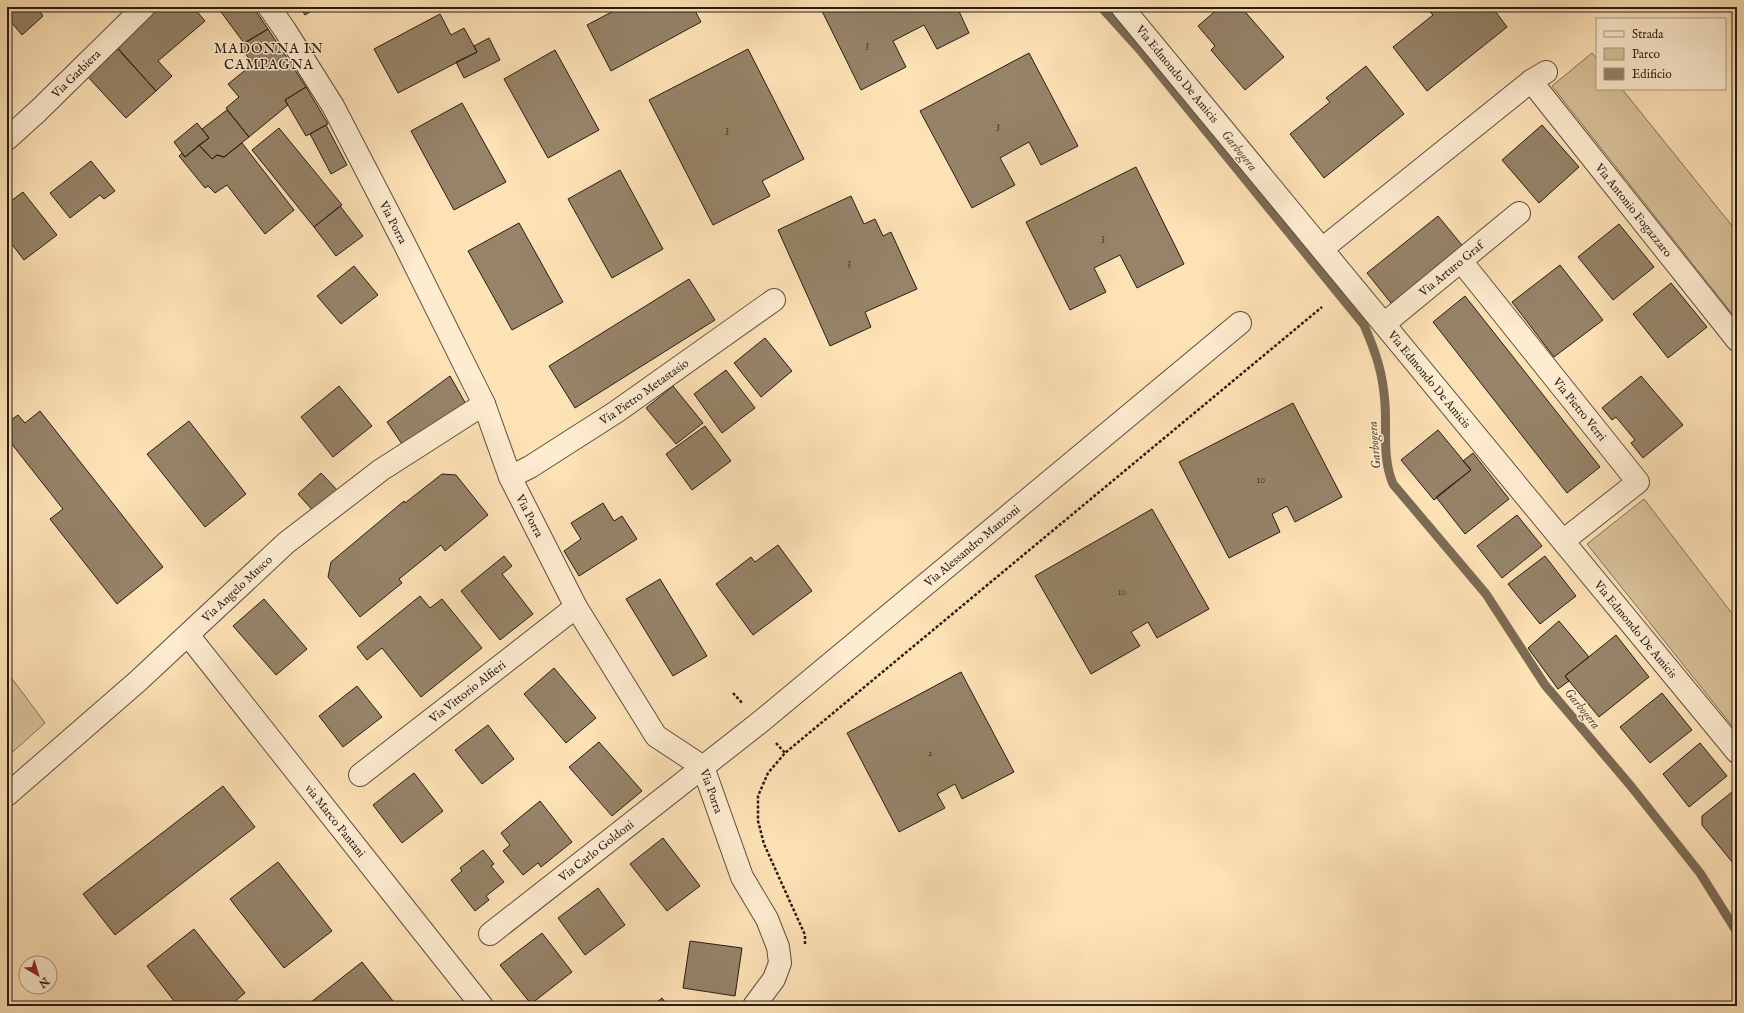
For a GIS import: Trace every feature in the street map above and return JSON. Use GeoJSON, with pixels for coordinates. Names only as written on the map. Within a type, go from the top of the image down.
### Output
{"type":"FeatureCollection","features":[{"type":"Feature","properties":{"kind":"street","name":"Via Garbiera"},"geometry":{"type":"LineString","coordinates":[[7,139],[38,111],[144,7]]}},
{"type":"Feature","properties":{"kind":"street","name":"Via Porra"},"geometry":{"type":"LineString","coordinates":[[269,7],[286,30],[333,106],[404,243],[484,404],[510,477],[576,607],[656,736],[702,767],[742,877],[767,918],[778,947],[780,963],[774,979],[759,1004]]}},
{"type":"Feature","properties":{"kind":"street","name":"Via Edmondo De Amicis"},"geometry":{"type":"LineString","coordinates":[[1126,8],[1322,249],[1737,752]]}},
{"type":"Feature","properties":{"kind":"street","name":"Via Antonio Fogazzaro"},"geometry":{"type":"LineString","coordinates":[[1322,249],[1538,77],[1737,340]]}},
{"type":"Feature","properties":{"kind":"street","name":"Via Arturo Graf"},"geometry":{"type":"LineString","coordinates":[[1384,324],[1519,213]]}},
{"type":"Feature","properties":{"kind":"street","name":"Via Pietro Verri"},"geometry":{"type":"LineString","coordinates":[[1461,261],[1638,482],[1563,541]]}},
{"type":"Feature","properties":{"kind":"street","name":"Via Pietro Metastasio"},"geometry":{"type":"LineString","coordinates":[[510,477],[530,467],[616,412],[774,300]]}},
{"type":"Feature","properties":{"kind":"street","name":"Via Alessandro Manzoni"},"geometry":{"type":"LineString","coordinates":[[702,767],[765,718],[1240,323]]}},
{"type":"Feature","properties":{"kind":"street","name":"Via Angelo Musco"},"geometry":{"type":"LineString","coordinates":[[7,794],[138,681],[286,543],[381,470],[484,404]]}},
{"type":"Feature","properties":{"kind":"street","name":"Via Vittorio Alfieri"},"geometry":{"type":"LineString","coordinates":[[360,775],[576,607]]}},
{"type":"Feature","properties":{"kind":"street","name":"via Marco Pantani"},"geometry":{"type":"LineString","coordinates":[[188,635],[482,1006]]}},
{"type":"Feature","properties":{"kind":"street","name":"Via Carlo Goldoni"},"geometry":{"type":"LineString","coordinates":[[490,934],[702,767]]}},
{"type":"Feature","properties":{"kind":"path"},"geometry":{"type":"LineString","coordinates":[[775,869],[764,844],[758,821],[758,796],[768,773],[785,753],[1322,307]]}},
{"type":"Feature","properties":{"kind":"green space"},"geometry":{"type":"Polygon","coordinates":[[[1592,53],[1596,58],[1596,90],[1623,90],[1737,232],[1737,320],[1552,86],[1592,53]]]}},
{"type":"Feature","properties":{"kind":"green space"},"geometry":{"type":"Polygon","coordinates":[[[1644,499],[1737,620],[1737,732],[1587,544],[1644,499]]]}},
{"type":"Feature","properties":{"kind":"green space"},"geometry":{"type":"Polygon","coordinates":[[[7,672],[45,723],[7,757],[7,672]]]}},
{"type":"Feature","properties":{"kind":"building"},"geometry":{"type":"Polygon","coordinates":[[[7,7],[36,7],[43,16],[22,35],[7,17],[7,7]]]}},
{"type":"Feature","properties":{"kind":"building"},"geometry":{"type":"Polygon","coordinates":[[[159,7],[193,7],[205,21],[158,61],[172,76],[156,91],[115,45],[159,7]]]}},
{"type":"Feature","properties":{"kind":"building"},"geometry":{"type":"Polygon","coordinates":[[[253,7],[268,29],[244,43],[218,8],[253,7]]]}},
{"type":"Feature","properties":{"kind":"building"},"geometry":{"type":"Polygon","coordinates":[[[300,7],[318,7],[305,15],[300,7]]]}},
{"type":"Feature","properties":{"kind":"building"},"geometry":{"type":"Polygon","coordinates":[[[621,7],[693,7],[701,22],[611,71],[587,25],[621,7]]]}},
{"type":"Feature","properties":{"kind":"building"},"geometry":{"type":"Polygon","coordinates":[[[820,7],[957,7],[969,33],[937,49],[924,25],[893,41],[906,67],[861,90],[820,7]]]}},
{"type":"Feature","properties":{"kind":"building"},"geometry":{"type":"Polygon","coordinates":[[[1220,7],[1241,7],[1284,57],[1245,90],[1211,50],[1215,46],[1198,26],[1220,7]]]}},
{"type":"Feature","properties":{"kind":"building"},"geometry":{"type":"Polygon","coordinates":[[[1435,7],[1492,7],[1507,27],[1427,91],[1393,47],[1433,15],[1429,11],[1435,7]]]}},
{"type":"Feature","properties":{"kind":"building"},"geometry":{"type":"Polygon","coordinates":[[[440,14],[451,35],[464,28],[477,52],[398,93],[374,49],[440,14]]]}},
{"type":"Feature","properties":{"kind":"building"},"geometry":{"type":"Polygon","coordinates":[[[268,29],[306,87],[285,100],[288,105],[249,137],[226,108],[239,97],[228,84],[253,64],[240,46],[268,29]]]}},
{"type":"Feature","properties":{"kind":"building"},"geometry":{"type":"Polygon","coordinates":[[[489,38],[500,60],[464,78],[456,62],[477,52],[474,46],[489,38]]]}},
{"type":"Feature","properties":{"kind":"building"},"geometry":{"type":"Polygon","coordinates":[[[117,48],[156,91],[126,118],[87,76],[117,48]]]}},
{"type":"Feature","properties":{"kind":"building"},"geometry":{"type":"Polygon","coordinates":[[[748,49],[804,159],[762,181],[770,196],[713,225],[649,100],[748,49]]]}},
{"type":"Feature","properties":{"kind":"building"},"geometry":{"type":"Polygon","coordinates":[[[555,50],[599,130],[548,158],[504,79],[555,50]]]}},
{"type":"Feature","properties":{"kind":"building"},"geometry":{"type":"Polygon","coordinates":[[[1029,53],[1078,146],[1041,165],[1029,142],[1000,158],[1015,185],[972,208],[920,111],[1029,53]]]}},
{"type":"Feature","properties":{"kind":"building"},"geometry":{"type":"Polygon","coordinates":[[[1366,66],[1404,114],[1324,178],[1290,134],[1330,102],[1326,98],[1366,66]]]}},
{"type":"Feature","properties":{"kind":"building"},"geometry":{"type":"Polygon","coordinates":[[[306,87],[328,124],[306,136],[285,100],[306,87]]]}},
{"type":"Feature","properties":{"kind":"building"},"geometry":{"type":"Polygon","coordinates":[[[462,103],[506,182],[454,210],[411,131],[462,103]]]}},
{"type":"Feature","properties":{"kind":"building"},"geometry":{"type":"Polygon","coordinates":[[[227,110],[249,137],[224,157],[217,155],[212,159],[199,145],[209,138],[202,129],[227,110]]]}},
{"type":"Feature","properties":{"kind":"building"},"geometry":{"type":"Polygon","coordinates":[[[197,123],[209,138],[185,157],[174,142],[197,123]]]}},
{"type":"Feature","properties":{"kind":"building"},"geometry":{"type":"Polygon","coordinates":[[[326,125],[347,165],[331,174],[310,134],[326,125]]]}},
{"type":"Feature","properties":{"kind":"building"},"geometry":{"type":"Polygon","coordinates":[[[1542,125],[1579,167],[1539,203],[1502,160],[1542,125]]]}},
{"type":"Feature","properties":{"kind":"building"},"geometry":{"type":"Polygon","coordinates":[[[279,128],[342,205],[314,227],[252,150],[279,128]]]}},
{"type":"Feature","properties":{"kind":"building"},"geometry":{"type":"Polygon","coordinates":[[[242,143],[294,210],[265,234],[227,185],[215,193],[208,186],[205,188],[179,156],[182,153],[185,157],[199,145],[212,159],[217,155],[224,157],[242,143]]]}},
{"type":"Feature","properties":{"kind":"building"},"geometry":{"type":"Polygon","coordinates":[[[91,161],[115,191],[104,199],[100,195],[70,218],[50,193],[91,161]]]}},
{"type":"Feature","properties":{"kind":"building"},"geometry":{"type":"Polygon","coordinates":[[[1136,167],[1184,264],[1137,288],[1120,255],[1094,268],[1106,292],[1070,310],[1026,222],[1136,167]]]}},
{"type":"Feature","properties":{"kind":"building"},"geometry":{"type":"Polygon","coordinates":[[[620,170],[663,249],[612,278],[568,199],[620,170]]]}},
{"type":"Feature","properties":{"kind":"building"},"geometry":{"type":"Polygon","coordinates":[[[23,192],[57,235],[24,260],[7,238],[7,204],[23,192]]]}},
{"type":"Feature","properties":{"kind":"building"},"geometry":{"type":"Polygon","coordinates":[[[851,196],[864,224],[875,219],[883,236],[891,232],[917,289],[865,312],[871,327],[830,346],[778,230],[851,196]]]}},
{"type":"Feature","properties":{"kind":"building"},"geometry":{"type":"Polygon","coordinates":[[[340,206],[363,236],[336,256],[314,227],[340,206]]]}},
{"type":"Feature","properties":{"kind":"building"},"geometry":{"type":"Polygon","coordinates":[[[1438,216],[1466,250],[1395,308],[1367,273],[1438,216]]]}},
{"type":"Feature","properties":{"kind":"building"},"geometry":{"type":"Polygon","coordinates":[[[519,223],[563,302],[512,330],[468,251],[519,223]]]}},
{"type":"Feature","properties":{"kind":"building"},"geometry":{"type":"Polygon","coordinates":[[[1619,224],[1654,267],[1613,300],[1578,257],[1619,224]]]}},
{"type":"Feature","properties":{"kind":"building"},"geometry":{"type":"Polygon","coordinates":[[[1560,265],[1603,320],[1554,357],[1512,302],[1560,265]]]}},
{"type":"Feature","properties":{"kind":"building"},"geometry":{"type":"Polygon","coordinates":[[[354,266],[378,295],[341,324],[317,296],[354,266]]]}},
{"type":"Feature","properties":{"kind":"building"},"geometry":{"type":"Polygon","coordinates":[[[689,279],[715,320],[575,408],[549,366],[689,279]]]}},
{"type":"Feature","properties":{"kind":"building"},"geometry":{"type":"Polygon","coordinates":[[[1671,283],[1707,327],[1668,358],[1633,314],[1671,283]]]}},
{"type":"Feature","properties":{"kind":"building"},"geometry":{"type":"Polygon","coordinates":[[[1465,296],[1600,467],[1567,493],[1433,322],[1465,296]]]}},
{"type":"Feature","properties":{"kind":"building"},"geometry":{"type":"Polygon","coordinates":[[[765,338],[792,371],[761,397],[734,363],[765,338]]]}},
{"type":"Feature","properties":{"kind":"building"},"geometry":{"type":"Polygon","coordinates":[[[726,370],[755,408],[722,433],[694,394],[726,370]]]}},
{"type":"Feature","properties":{"kind":"building"},"geometry":{"type":"Polygon","coordinates":[[[450,376],[467,406],[406,450],[387,422],[450,376]]]}},
{"type":"Feature","properties":{"kind":"building"},"geometry":{"type":"Polygon","coordinates":[[[1641,376],[1683,425],[1643,458],[1631,443],[1635,440],[1616,417],[1612,420],[1602,408],[1641,376]]]}},
{"type":"Feature","properties":{"kind":"building"},"geometry":{"type":"Polygon","coordinates":[[[339,386],[372,426],[333,457],[301,417],[339,386]]]}},
{"type":"Feature","properties":{"kind":"building"},"geometry":{"type":"Polygon","coordinates":[[[673,386],[703,423],[676,444],[646,408],[673,386]]]}},
{"type":"Feature","properties":{"kind":"building"},"geometry":{"type":"Polygon","coordinates":[[[1293,403],[1342,497],[1295,522],[1287,506],[1272,514],[1280,532],[1229,558],[1179,462],[1293,403]]]}},
{"type":"Feature","properties":{"kind":"building"},"geometry":{"type":"Polygon","coordinates":[[[40,411],[163,567],[117,604],[50,519],[63,509],[7,438],[7,423],[18,415],[25,423],[40,411]]]}},
{"type":"Feature","properties":{"kind":"building"},"geometry":{"type":"Polygon","coordinates":[[[189,421],[246,494],[205,527],[147,454],[189,421]]]}},
{"type":"Feature","properties":{"kind":"building"},"geometry":{"type":"Polygon","coordinates":[[[705,426],[731,461],[692,490],[666,454],[705,426]]]}},
{"type":"Feature","properties":{"kind":"building"},"geometry":{"type":"Polygon","coordinates":[[[1438,430],[1471,470],[1434,500],[1401,460],[1438,430]]]}},
{"type":"Feature","properties":{"kind":"building"},"geometry":{"type":"Polygon","coordinates":[[[1473,453],[1509,499],[1465,534],[1436,497],[1471,470],[1463,461],[1473,453]]]}},
{"type":"Feature","properties":{"kind":"building"},"geometry":{"type":"Polygon","coordinates":[[[321,473],[339,492],[316,514],[298,494],[321,473]]]}},
{"type":"Feature","properties":{"kind":"building"},"geometry":{"type":"Polygon","coordinates":[[[442,474],[456,475],[488,515],[445,551],[441,545],[399,579],[402,583],[360,617],[328,577],[331,562],[404,501],[405,503],[442,474]]]}},
{"type":"Feature","properties":{"kind":"building"},"geometry":{"type":"Polygon","coordinates":[[[603,503],[614,521],[622,516],[637,539],[579,576],[564,551],[581,539],[571,523],[603,503]]]}},
{"type":"Feature","properties":{"kind":"building"},"geometry":{"type":"Polygon","coordinates":[[[1152,509],[1209,609],[1157,638],[1148,622],[1131,632],[1140,646],[1091,674],[1035,576],[1152,509]]]}},
{"type":"Feature","properties":{"kind":"building"},"geometry":{"type":"Polygon","coordinates":[[[1517,515],[1542,546],[1502,578],[1477,546],[1517,515]]]}},
{"type":"Feature","properties":{"kind":"building"},"geometry":{"type":"Polygon","coordinates":[[[778,545],[812,591],[753,635],[716,584],[751,557],[755,562],[778,545]]]}},
{"type":"Feature","properties":{"kind":"building"},"geometry":{"type":"Polygon","coordinates":[[[504,556],[512,566],[502,574],[533,614],[500,640],[461,591],[504,556]]]}},
{"type":"Feature","properties":{"kind":"building"},"geometry":{"type":"Polygon","coordinates":[[[1545,556],[1576,596],[1540,624],[1508,584],[1545,556]]]}},
{"type":"Feature","properties":{"kind":"building"},"geometry":{"type":"Polygon","coordinates":[[[660,579],[707,656],[673,676],[626,599],[660,579]]]}},
{"type":"Feature","properties":{"kind":"building"},"geometry":{"type":"Polygon","coordinates":[[[420,596],[430,608],[442,599],[482,648],[421,697],[382,648],[367,660],[357,647],[420,596]]]}},
{"type":"Feature","properties":{"kind":"building"},"geometry":{"type":"Polygon","coordinates":[[[264,599],[307,649],[276,675],[233,626],[264,599]]]}},
{"type":"Feature","properties":{"kind":"building"},"geometry":{"type":"Polygon","coordinates":[[[1559,621],[1589,657],[1565,676],[1569,681],[1558,689],[1528,648],[1559,621]]]}},
{"type":"Feature","properties":{"kind":"building"},"geometry":{"type":"Polygon","coordinates":[[[1616,635],[1649,677],[1599,717],[1565,676],[1616,635]]]}},
{"type":"Feature","properties":{"kind":"building"},"geometry":{"type":"Polygon","coordinates":[[[554,668],[596,718],[566,743],[524,694],[554,668]]]}},
{"type":"Feature","properties":{"kind":"building"},"geometry":{"type":"Polygon","coordinates":[[[961,672],[1014,772],[962,799],[955,784],[937,794],[945,808],[899,832],[847,733],[961,672]]]}},
{"type":"Feature","properties":{"kind":"building"},"geometry":{"type":"Polygon","coordinates":[[[357,686],[382,717],[343,747],[319,716],[357,686]]]}},
{"type":"Feature","properties":{"kind":"building"},"geometry":{"type":"Polygon","coordinates":[[[1662,693],[1692,730],[1650,763],[1620,727],[1662,693]]]}},
{"type":"Feature","properties":{"kind":"building"},"geometry":{"type":"Polygon","coordinates":[[[488,725],[514,759],[482,784],[455,750],[488,725]]]}},
{"type":"Feature","properties":{"kind":"building"},"geometry":{"type":"Polygon","coordinates":[[[599,742],[642,791],[612,816],[569,767],[599,742]]]}},
{"type":"Feature","properties":{"kind":"building"},"geometry":{"type":"Polygon","coordinates":[[[1700,743],[1727,776],[1689,807],[1663,774],[1700,743]]]}},
{"type":"Feature","properties":{"kind":"building"},"geometry":{"type":"Polygon","coordinates":[[[414,773],[443,811],[402,843],[373,805],[414,773]]]}},
{"type":"Feature","properties":{"kind":"building"},"geometry":{"type":"Polygon","coordinates":[[[223,786],[255,827],[115,935],[83,894],[223,786]]]}},
{"type":"Feature","properties":{"kind":"building"},"geometry":{"type":"Polygon","coordinates":[[[1737,788],[1737,868],[1702,825],[1702,816],[1737,788]]]}},
{"type":"Feature","properties":{"kind":"building"},"geometry":{"type":"Polygon","coordinates":[[[540,801],[572,842],[541,867],[538,863],[523,875],[503,851],[510,845],[501,833],[540,801]]]}},
{"type":"Feature","properties":{"kind":"building"},"geometry":{"type":"Polygon","coordinates":[[[663,838],[700,886],[667,911],[630,864],[663,838]]]}},
{"type":"Feature","properties":{"kind":"building"},"geometry":{"type":"Polygon","coordinates":[[[483,850],[494,864],[491,866],[504,882],[486,896],[489,900],[475,911],[451,880],[462,871],[460,868],[483,850]]]}},
{"type":"Feature","properties":{"kind":"building"},"geometry":{"type":"Polygon","coordinates":[[[278,862],[332,931],[284,968],[230,899],[278,862]]]}},
{"type":"Feature","properties":{"kind":"building"},"geometry":{"type":"Polygon","coordinates":[[[598,888],[625,925],[585,955],[558,918],[598,888]]]}},
{"type":"Feature","properties":{"kind":"building"},"geometry":{"type":"Polygon","coordinates":[[[194,929],[245,993],[229,1006],[178,1006],[147,966],[194,929]]]}},
{"type":"Feature","properties":{"kind":"building"},"geometry":{"type":"Polygon","coordinates":[[[542,933],[572,972],[531,1004],[500,965],[542,933]]]}},
{"type":"Feature","properties":{"kind":"building"},"geometry":{"type":"Polygon","coordinates":[[[690,941],[742,948],[735,996],[683,988],[690,941]]]}},
{"type":"Feature","properties":{"kind":"building"},"geometry":{"type":"Polygon","coordinates":[[[362,962],[397,1006],[306,1006],[362,962]]]}},
{"type":"Feature","properties":{"kind":"building"},"geometry":{"type":"Polygon","coordinates":[[[662,998],[668,1006],[652,1006],[662,998]]]}},
{"type":"Feature","properties":{"kind":"waterway","name":"Garbogera"},"geometry":{"type":"LineString","coordinates":[[1101,7],[1140,50],[1364,325],[1375,354],[1383,383],[1386,454],[1387,464],[1393,484],[1486,594],[1545,685],[1630,785],[1700,873],[1737,932]]}},
{"type":"Feature","properties":{"kind":"district","name":"MADONNA IN CAMPAGNA"},"geometry":{"type":"Point","coordinates":[269,58]}}]}
